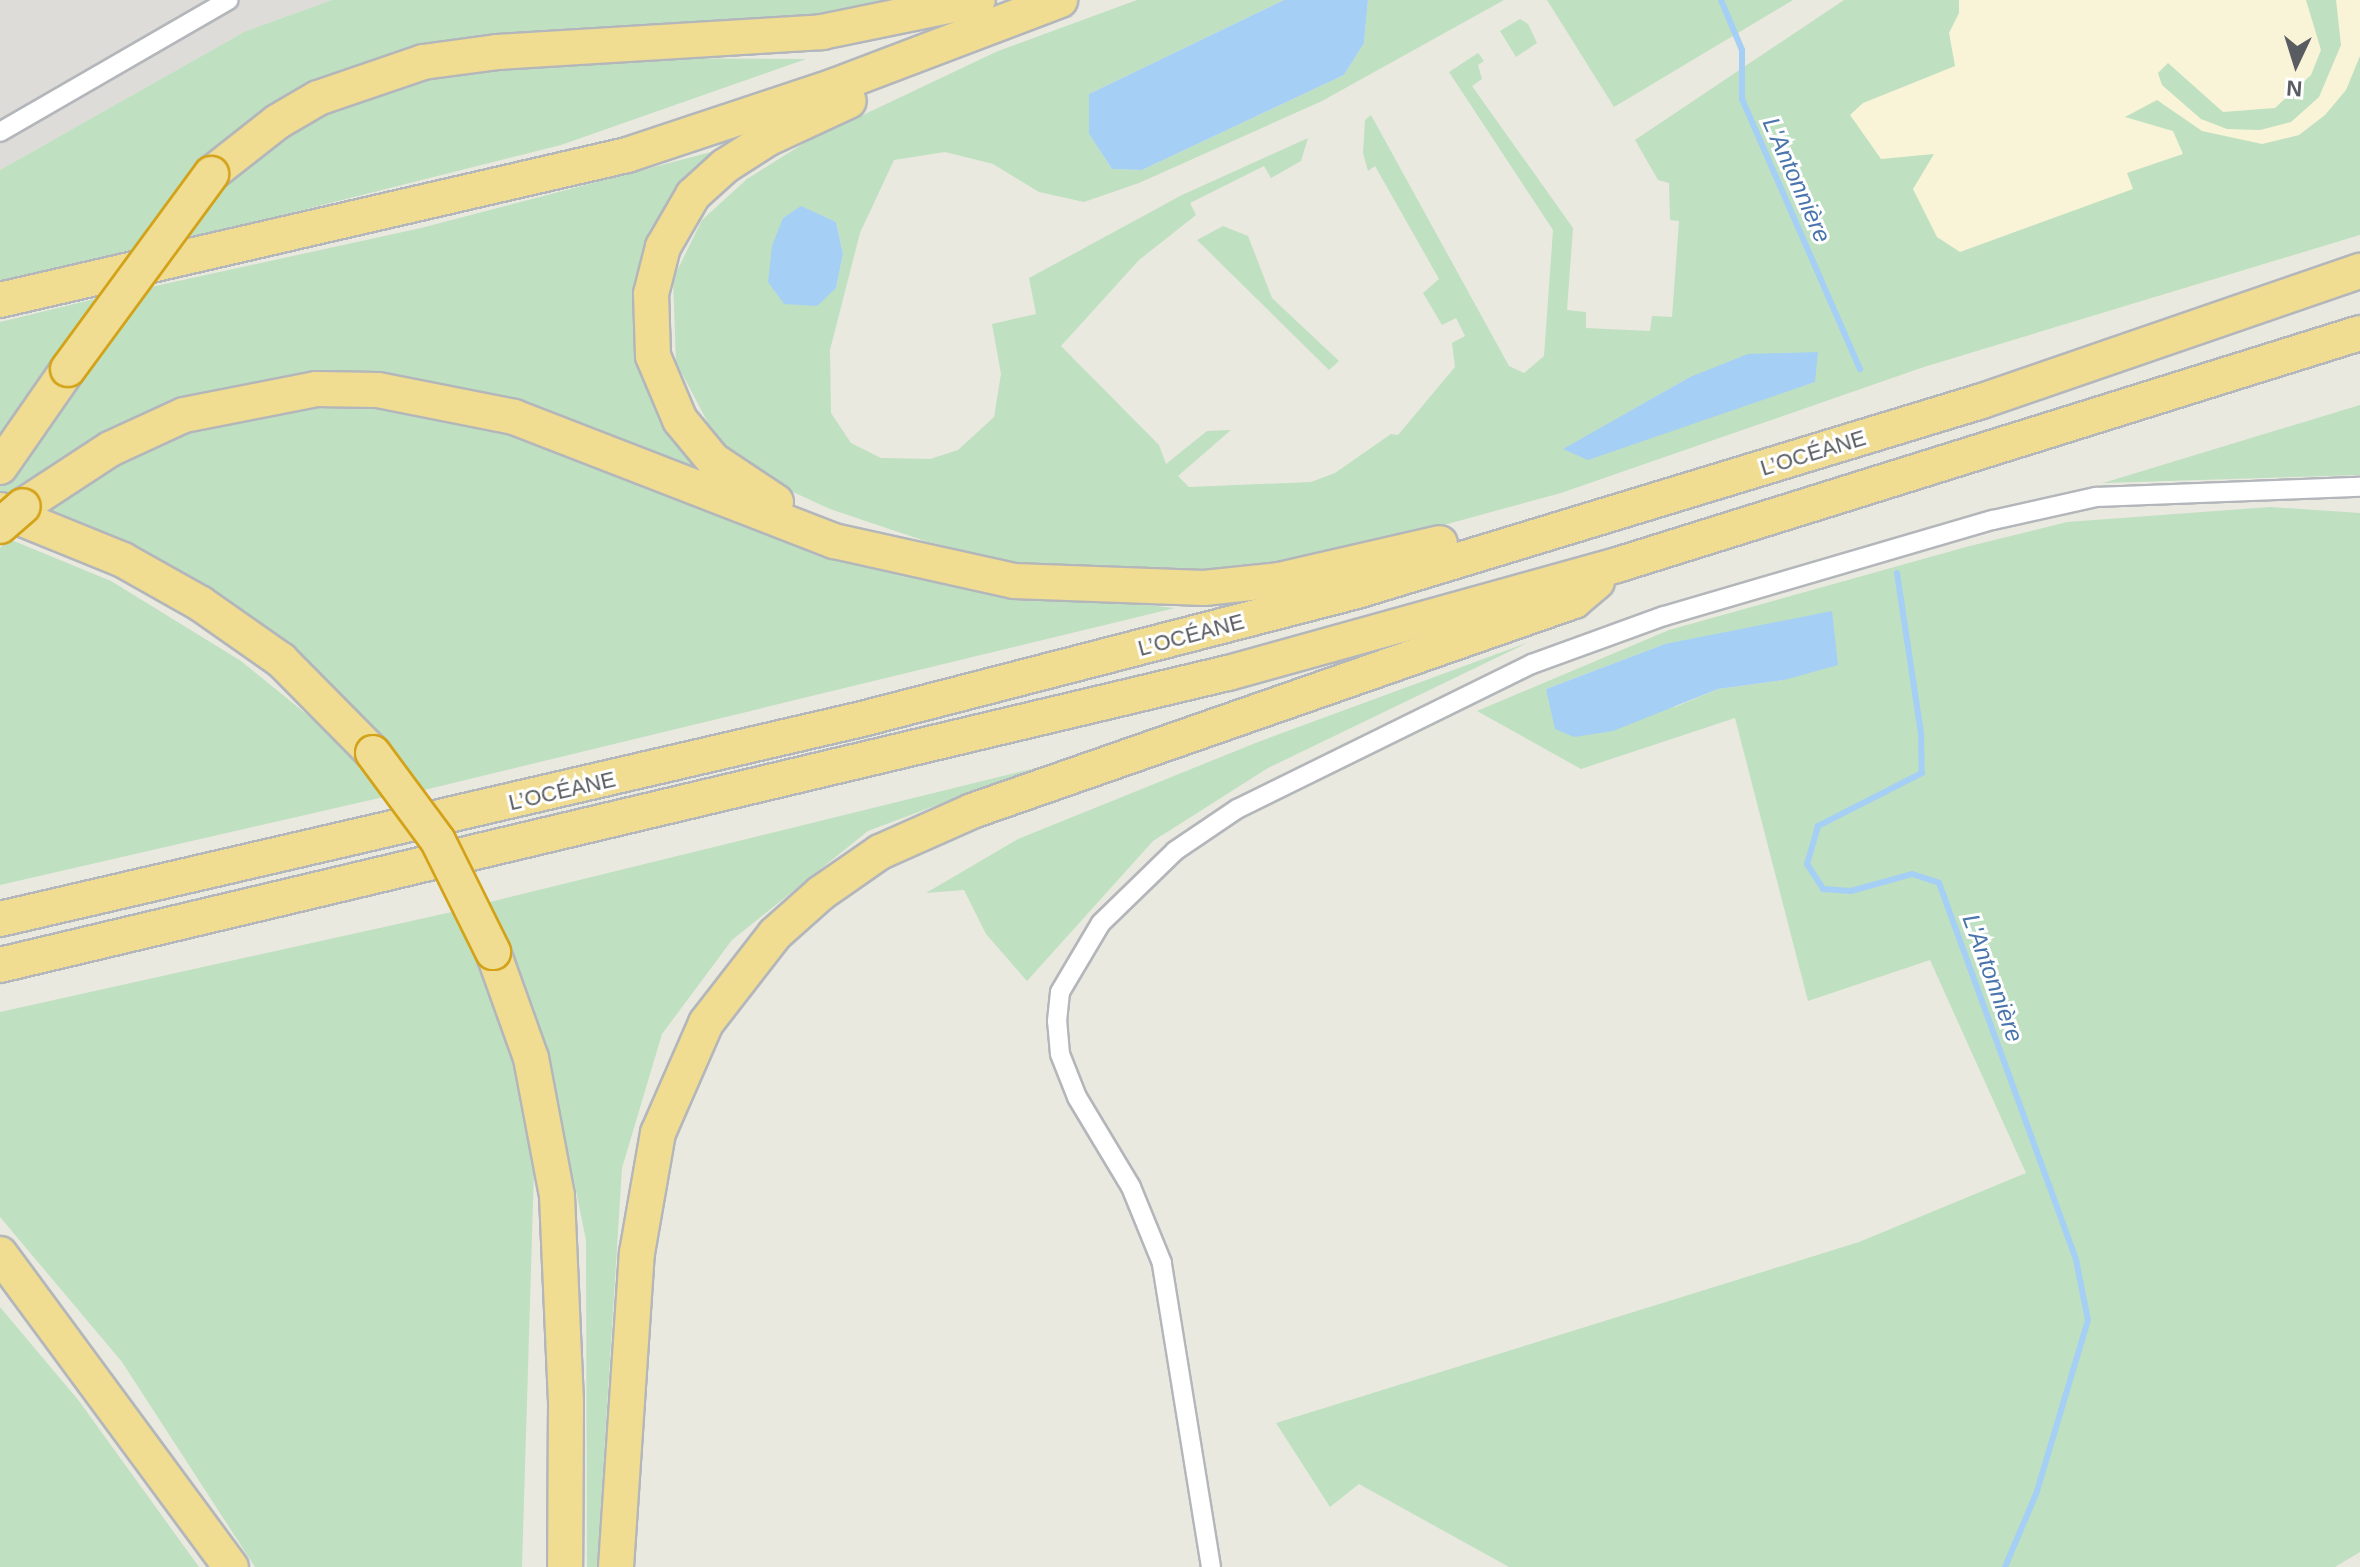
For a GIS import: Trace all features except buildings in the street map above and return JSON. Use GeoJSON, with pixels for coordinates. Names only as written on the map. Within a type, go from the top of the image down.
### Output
{"type":"FeatureCollection","features":[{"type":"Feature","properties":{"kind":"highway"},"geometry":{"type":"LineString","coordinates":[[0,467],[211,174],[277,122],[318,98],[423,62],[498,52],[822,32],[978,0]]}},
{"type":"Feature","properties":{"kind":"highway"},"geometry":{"type":"LineString","coordinates":[[0,300],[424,205],[627,155],[1004,10],[1060,0]]}},
{"type":"Feature","properties":{"kind":"highway"},"geometry":{"type":"LineString","coordinates":[[918,563],[900,547],[774,501],[713,460],[680,420],[659,376],[650,335],[651,294],[671,232],[693,195],[725,166],[767,139],[992,36],[1004,10]]}},
{"type":"Feature","properties":{"kind":"highway","name":"L’OCÉANE"},"geometry":{"type":"LineString","coordinates":[[0,919],[862,719],[1357,591],[1982,401],[2360,271]]}},
{"type":"Feature","properties":{"kind":"highway","name":"L’OCÉANE"},"geometry":{"type":"LineString","coordinates":[[0,965],[1000,731],[1617,565],[2360,333]]}},
{"type":"Feature","properties":{"kind":"highway"},"geometry":{"type":"LineString","coordinates":[[8,514],[110,449],[184,415],[316,389],[378,390],[514,417],[797,527],[918,563],[1050,585],[1204,588],[1352,566],[1497,528],[1542,535]]}},
{"type":"Feature","properties":{"kind":"highway"},"geometry":{"type":"LineString","coordinates":[[8,514],[123,560],[201,604],[281,660],[373,753],[438,841],[493,952],[531,1058],[557,1196],[566,1402],[565,1567]]}},
{"type":"Feature","properties":{"kind":"highway"},"geometry":{"type":"LineString","coordinates":[[616,1567],[637,1253],[658,1133],[706,1023],[775,934],[821,893],[880,852],[972,811],[1574,601],[1617,565]]}},
{"type":"Feature","properties":{"kind":"highway"},"geometry":{"type":"LineString","coordinates":[[0,1254],[231,1567]]}},
{"type":"Feature","properties":{"kind":"highway"},"geometry":{"type":"LineString","coordinates":[[0,1284],[49,1341],[71,1348]]}},
{"type":"Feature","properties":{"kind":"street"},"geometry":{"type":"LineString","coordinates":[[0,132],[229,0]]}},
{"type":"Feature","properties":{"kind":"street"},"geometry":{"type":"LineString","coordinates":[[1211,1567],[1162,1263],[1131,1187],[1077,1097],[1060,1054],[1057,1021],[1060,992],[1101,923],[1175,851],[1237,809],[1532,664],[1664,616],[1993,520],[2096,497],[2360,487]]}},
{"type":"Feature","properties":{"kind":"shaded area"},"geometry":{"type":"Polygon","coordinates":[[[0,0],[332,0],[244,32],[0,170],[0,0]]]}},
{"type":"Feature","properties":{"kind":"shaded area"},"geometry":{"type":"Polygon","coordinates":[[[1959,0],[2360,0],[2360,235],[1921,368],[1820,113],[1863,103],[1954,66],[1949,33],[1959,0]]]}},
{"type":"Feature","properties":{"kind":"green space"},"geometry":{"type":"Polygon","coordinates":[[[332,0],[938,0],[775,21],[561,29],[466,40],[382,60],[132,257],[0,286],[0,170],[244,32],[332,0]]]}},
{"type":"Feature","properties":{"kind":"green space"},"geometry":{"type":"Polygon","coordinates":[[[1137,0],[1284,0],[1089,94],[1089,134],[1112,169],[1142,170],[1344,75],[1364,43],[1368,0],[1504,0],[1322,101],[1139,183],[1084,202],[1039,192],[993,164],[945,152],[894,160],[860,233],[830,350],[831,413],[851,443],[881,458],[930,459],[958,450],[994,417],[1001,374],[992,324],[1036,314],[1029,278],[1182,195],[1308,138],[1301,161],[1271,178],[1264,166],[1190,203],[1196,215],[1139,260],[1061,346],[1159,445],[1166,464],[1207,431],[1231,430],[1178,476],[1189,487],[1311,482],[1335,473],[1391,434],[1398,435],[1455,367],[1452,343],[1465,336],[1456,318],[1442,325],[1423,293],[1439,279],[1375,166],[1368,171],[1363,153],[1365,120],[1371,115],[1509,366],[1524,373],[1544,356],[1553,230],[1449,72],[1478,53],[1484,61],[1478,65],[1482,79],[1472,86],[1573,228],[1567,310],[1586,312],[1586,328],[1650,331],[1652,316],[1672,317],[1679,221],[1670,220],[1669,183],[1658,180],[1635,140],[1844,0],[1959,0],[1959,13],[1949,33],[1955,66],[1863,103],[1850,115],[1881,159],[1934,154],[1913,189],[1937,237],[1960,252],[2133,189],[2127,173],[2183,154],[2173,131],[2125,117],[2157,100],[2202,131],[2262,144],[2299,135],[2325,115],[2346,90],[2360,56],[2360,235],[1921,368],[1561,493],[1352,550],[1268,567],[1182,574],[1025,565],[928,542],[830,509],[769,481],[717,440],[676,362],[673,279],[702,220],[747,179],[806,142],[998,51],[1137,0]],[[801,207],[783,218],[836,288],[843,254],[836,222],[801,207]],[[1690,377],[1564,449],[1726,411],[1815,382],[1690,377]]]}},
{"type":"Feature","properties":{"kind":"green space"},"geometry":{"type":"Polygon","coordinates":[[[1547,0],[1793,0],[1614,107],[1547,0]]]}},
{"type":"Feature","properties":{"kind":"green space"},"geometry":{"type":"Polygon","coordinates":[[[2306,0],[2336,0],[2341,45],[2319,97],[2291,122],[2260,130],[2227,129],[2201,119],[2162,85],[2158,73],[2168,63],[2223,112],[2275,108],[2311,75],[2321,50],[2306,0]]]}},
{"type":"Feature","properties":{"kind":"green space"},"geometry":{"type":"Polygon","coordinates":[[[1520,19],[1528,24],[1537,43],[1516,57],[1500,31],[1520,19]]]}},
{"type":"Feature","properties":{"kind":"green space"},"geometry":{"type":"Polygon","coordinates":[[[605,58],[806,59],[561,145],[172,243],[225,177],[263,144],[399,77],[605,58]]]}},
{"type":"Feature","properties":{"kind":"green space"},"geometry":{"type":"Polygon","coordinates":[[[715,151],[666,219],[638,334],[731,487],[560,418],[472,390],[407,377],[337,375],[277,381],[12,503],[0,499],[0,486],[137,290],[421,228],[715,151]]]}},
{"type":"Feature","properties":{"kind":"green space"},"geometry":{"type":"Polygon","coordinates":[[[1223,226],[1248,236],[1272,298],[1339,361],[1329,370],[1197,240],[1223,226]]]}},
{"type":"Feature","properties":{"kind":"green space"},"geometry":{"type":"Polygon","coordinates":[[[103,297],[0,443],[0,322],[103,297]]]}},
{"type":"Feature","properties":{"kind":"green space"},"geometry":{"type":"Polygon","coordinates":[[[279,403],[444,408],[1035,593],[1175,608],[416,792],[385,751],[40,511],[153,439],[279,403]]]}},
{"type":"Feature","properties":{"kind":"green space"},"geometry":{"type":"Polygon","coordinates":[[[2360,405],[2360,475],[2103,483],[2360,405]]]}},
{"type":"Feature","properties":{"kind":"green space"},"geometry":{"type":"Polygon","coordinates":[[[2270,507],[2360,513],[2360,1552],[2335,1567],[1509,1567],[1359,1484],[1330,1507],[1276,1423],[1859,1242],[2026,1173],[1930,960],[1808,1001],[1735,718],[1581,769],[1477,711],[1669,630],[2067,522],[2270,507]],[[1665,644],[1546,689],[1675,707],[1718,689],[1784,680],[1665,644]]]}},
{"type":"Feature","properties":{"kind":"green space"},"geometry":{"type":"Polygon","coordinates":[[[9,539],[111,581],[241,661],[358,756],[388,796],[0,885],[0,548],[9,539]]]}},
{"type":"Feature","properties":{"kind":"green space"},"geometry":{"type":"Polygon","coordinates":[[[1527,643],[1268,768],[1153,841],[1027,981],[986,934],[964,890],[926,893],[1018,839],[1258,742],[1527,643]]]}},
{"type":"Feature","properties":{"kind":"green space"},"geometry":{"type":"Polygon","coordinates":[[[1035,768],[868,831],[732,940],[662,1034],[622,1168],[597,1567],[587,1567],[586,1240],[561,1118],[519,975],[486,903],[1035,768]]]}},
{"type":"Feature","properties":{"kind":"green space"},"geometry":{"type":"Polygon","coordinates":[[[461,910],[513,1058],[534,1170],[522,1567],[255,1567],[122,1362],[0,1217],[0,1012],[461,910]]]}},
{"type":"Feature","properties":{"kind":"green space"},"geometry":{"type":"Polygon","coordinates":[[[0,1307],[79,1401],[199,1567],[0,1567],[0,1307]]]}},
{"type":"Feature","properties":{"kind":"water"},"geometry":{"type":"Polygon","coordinates":[[[1284,0],[1368,0],[1364,43],[1344,75],[1142,170],[1112,169],[1089,134],[1089,94],[1284,0]]]}},
{"type":"Feature","properties":{"kind":"water"},"geometry":{"type":"Polygon","coordinates":[[[801,206],[836,222],[843,254],[836,288],[817,306],[784,304],[768,282],[772,246],[783,218],[801,206]]]}},
{"type":"Feature","properties":{"kind":"water"},"geometry":{"type":"Polygon","coordinates":[[[1818,352],[1815,382],[1588,460],[1563,449],[1690,377],[1748,354],[1818,352]]]}},
{"type":"Feature","properties":{"kind":"water"},"geometry":{"type":"Polygon","coordinates":[[[1832,611],[1838,665],[1784,680],[1718,689],[1613,731],[1574,737],[1555,729],[1546,689],[1665,644],[1832,611]]]}},
{"type":"Feature","properties":{"kind":"waterway","name":"L'Antonnière"},"geometry":{"type":"LineString","coordinates":[[1721,0],[1742,50],[1742,99],[1860,369]]}},
{"type":"Feature","properties":{"kind":"waterway","name":"L'Antonnière"},"geometry":{"type":"LineString","coordinates":[[1897,573],[1921,734],[1922,773],[1818,826],[1807,864],[1823,889],[1851,891],[1912,874],[1939,883],[2076,1260],[2088,1320],[2036,1494],[2005,1567]]}}]}
